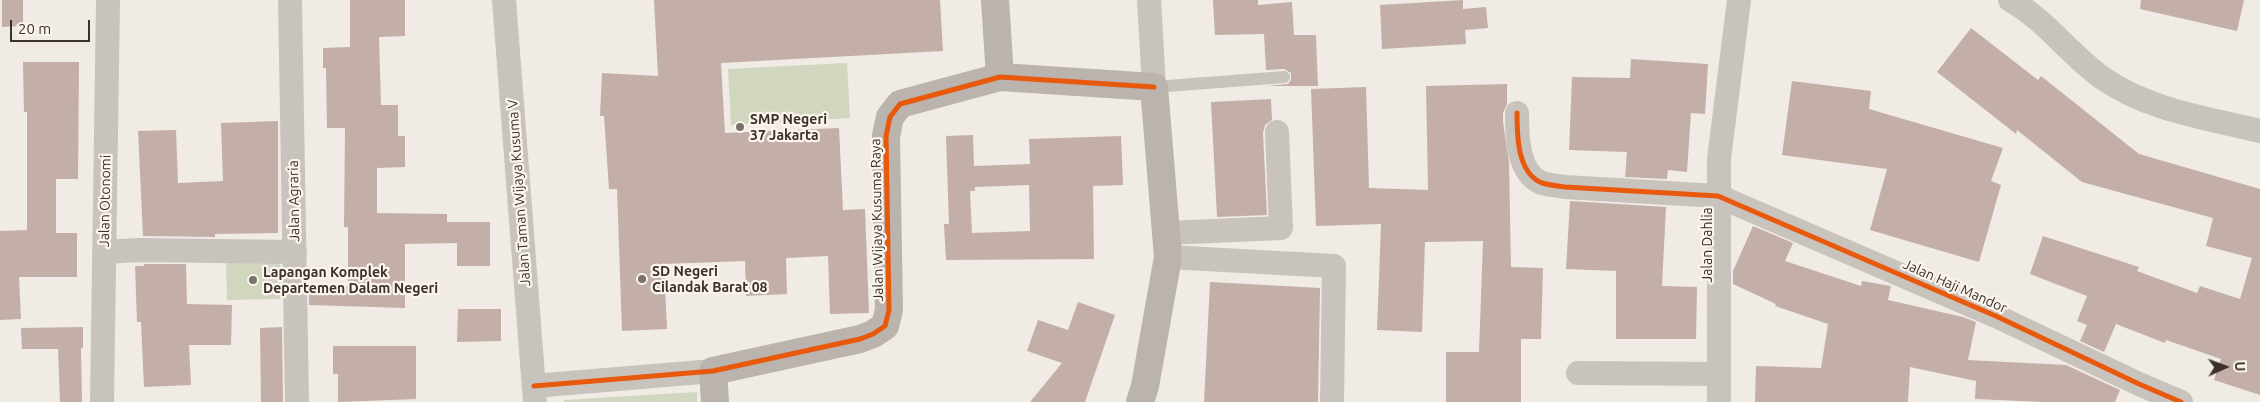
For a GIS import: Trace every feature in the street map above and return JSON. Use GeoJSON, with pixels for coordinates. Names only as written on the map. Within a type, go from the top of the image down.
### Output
{"type":"FeatureCollection","features":[{"type":"Feature","properties":{"kind":"street","name":"Jalan Otonomi"},"geometry":{"type":"LineString","coordinates":[[102,402],[108,0]]}},
{"type":"Feature","properties":{"kind":"street","name":"Jalan Agraria"},"geometry":{"type":"LineString","coordinates":[[290,0],[296,252],[297,402]]}},
{"type":"Feature","properties":{"kind":"street","name":"Jalan Taman Wijaya Kusuma V"},"geometry":{"type":"LineString","coordinates":[[504,0],[534,394],[713,371]]}},
{"type":"Feature","properties":{"kind":"street"},"geometry":{"type":"LineString","coordinates":[[995,0],[1000,77],[1154,87]]}},
{"type":"Feature","properties":{"kind":"street"},"geometry":{"type":"LineString","coordinates":[[1140,402],[1145,386],[1167,245],[1149,0]]}},
{"type":"Feature","properties":{"kind":"street","name":"Jalan Dahlia"},"geometry":{"type":"LineString","coordinates":[[1719,402],[1718,196],[1720,159],[1739,0]]}},
{"type":"Feature","properties":{"kind":"street"},"geometry":{"type":"LineString","coordinates":[[2010,0],[2039,18],[2072,52],[2100,76],[2121,89],[2150,103],[2260,132]]}},
{"type":"Feature","properties":{"kind":"street","name":"Jalan Wijaya Kusuma Raya"},"geometry":{"type":"LineString","coordinates":[[713,371],[860,339],[885,326],[889,310],[886,136],[890,117],[900,104],[1000,77]]}},
{"type":"Feature","properties":{"kind":"street"},"geometry":{"type":"LineString","coordinates":[[1517,113],[1517,132],[1523,160],[1532,175],[1542,182],[1565,187],[1718,196]]}},
{"type":"Feature","properties":{"kind":"street"},"geometry":{"type":"LineString","coordinates":[[1167,245],[1281,228],[1278,132]]}},
{"type":"Feature","properties":{"kind":"street","name":"Jalan Haji Mandor"},"geometry":{"type":"LineString","coordinates":[[1718,196],[1998,317],[2181,402]]}},
{"type":"Feature","properties":{"kind":"street"},"geometry":{"type":"LineString","coordinates":[[1167,245],[1334,266],[1332,402]]}},
{"type":"Feature","properties":{"kind":"street"},"geometry":{"type":"LineString","coordinates":[[104,252],[139,250],[296,252]]}},
{"type":"Feature","properties":{"kind":"street"},"geometry":{"type":"LineString","coordinates":[[713,371],[716,402]]}},
{"type":"Feature","properties":{"kind":"street"},"geometry":{"type":"LineString","coordinates":[[1578,373],[1718,374]]}},
{"type":"Feature","properties":{"kind":"lane"},"geometry":{"type":"LineString","coordinates":[[1154,87],[1284,77]]}},
{"type":"Feature","properties":{"kind":"green space"},"geometry":{"type":"Polygon","coordinates":[[[847,63],[850,118],[731,125],[728,69],[847,63]]]}},
{"type":"Feature","properties":{"kind":"green space","name":"Lapangan Komplek Departemen Dalam Negeri"},"geometry":{"type":"Polygon","coordinates":[[[280,260],[281,299],[227,300],[226,261],[280,260]]]}},
{"type":"Feature","properties":{"kind":"green space"},"geometry":{"type":"Polygon","coordinates":[[[697,392],[697,402],[564,402],[564,400],[697,392]]]}},
{"type":"Feature","properties":{"kind":"building"},"geometry":{"type":"Polygon","coordinates":[[[2,0],[23,0],[23,26],[2,27],[2,0]]]}},
{"type":"Feature","properties":{"kind":"building"},"geometry":{"type":"Polygon","coordinates":[[[350,0],[405,0],[405,36],[379,37],[381,105],[398,105],[398,136],[405,136],[405,167],[377,168],[377,213],[447,214],[447,222],[490,222],[490,266],[457,266],[457,243],[405,244],[405,308],[309,305],[309,287],[348,286],[348,227],[344,227],[345,128],[327,128],[326,68],[323,68],[323,48],[350,47],[350,0]]]}},
{"type":"Feature","properties":{"kind":"building","name":"SMP Negeri 37 Jakarta"},"geometry":{"type":"Polygon","coordinates":[[[654,0],[940,0],[943,51],[721,63],[725,133],[839,128],[843,210],[865,209],[869,313],[830,314],[828,256],[786,258],[787,294],[746,296],[745,261],[664,264],[667,329],[622,331],[617,189],[609,189],[604,116],[600,116],[602,73],[658,76],[654,0]]]}},
{"type":"Feature","properties":{"kind":"building"},"geometry":{"type":"Polygon","coordinates":[[[1213,0],[1258,0],[1258,5],[1292,2],[1294,35],[1316,35],[1318,86],[1267,86],[1288,84],[1291,80],[1291,73],[1284,69],[1266,70],[1264,34],[1215,35],[1213,0]]]}},
{"type":"Feature","properties":{"kind":"building"},"geometry":{"type":"Polygon","coordinates":[[[1463,0],[1463,9],[1486,7],[1488,28],[1465,30],[1466,44],[1382,49],[1380,5],[1463,0]]]}},
{"type":"Feature","properties":{"kind":"building"},"geometry":{"type":"Polygon","coordinates":[[[2141,0],[2244,0],[2237,31],[2140,9],[2141,0]]]}},
{"type":"Feature","properties":{"kind":"building"},"geometry":{"type":"Polygon","coordinates":[[[1971,28],[2038,80],[2041,76],[2139,154],[2260,189],[2260,395],[2214,380],[2221,359],[2166,340],[2165,343],[2116,324],[2104,352],[2080,341],[2087,325],[2077,321],[2087,296],[2030,274],[2043,236],[2139,267],[2137,271],[2197,293],[2200,286],[2240,299],[2252,258],[2206,246],[2213,218],[2082,182],[2017,130],[2016,134],[1937,72],[1971,28]]]}},
{"type":"Feature","properties":{"kind":"building"},"geometry":{"type":"Polygon","coordinates":[[[1631,59],[1708,64],[1705,114],[1691,113],[1687,172],[1668,170],[1667,179],[1625,177],[1627,152],[1569,150],[1572,77],[1630,78],[1631,59]]]}},
{"type":"Feature","properties":{"kind":"building"},"geometry":{"type":"Polygon","coordinates":[[[23,62],[79,62],[78,179],[56,179],[56,233],[77,233],[77,277],[19,277],[21,319],[0,320],[0,231],[27,230],[27,112],[24,112],[23,62]]]}},
{"type":"Feature","properties":{"kind":"building"},"geometry":{"type":"Polygon","coordinates":[[[1792,81],[1871,91],[1869,109],[2003,148],[1991,181],[2001,185],[1979,262],[1870,230],[1887,169],[1782,155],[1792,81]]]}},
{"type":"Feature","properties":{"kind":"building"},"geometry":{"type":"Polygon","coordinates":[[[1507,84],[1507,104],[1503,113],[1503,122],[1509,162],[1511,267],[1543,268],[1541,339],[1521,339],[1521,402],[1446,402],[1446,352],[1479,352],[1483,241],[1425,242],[1422,332],[1377,330],[1381,224],[1316,226],[1311,89],[1366,87],[1369,188],[1428,190],[1426,86],[1507,84]]]}},
{"type":"Feature","properties":{"kind":"building"},"geometry":{"type":"Polygon","coordinates":[[[1271,99],[1272,120],[1265,125],[1263,133],[1267,215],[1217,217],[1211,102],[1271,99]]]}},
{"type":"Feature","properties":{"kind":"building"},"geometry":{"type":"Polygon","coordinates":[[[278,121],[278,233],[215,234],[215,237],[143,236],[138,131],[176,130],[178,183],[223,181],[221,123],[278,121]]]}},
{"type":"Feature","properties":{"kind":"building"},"geometry":{"type":"Polygon","coordinates":[[[973,135],[974,166],[1030,164],[1029,139],[1121,136],[1123,185],[1093,186],[1094,259],[946,260],[944,224],[949,224],[946,136],[973,135]],[[1029,185],[975,187],[975,191],[970,191],[972,233],[1030,231],[1029,185]]]}},
{"type":"Feature","properties":{"kind":"building"},"geometry":{"type":"Polygon","coordinates":[[[1570,201],[1666,207],[1662,286],[1697,287],[1696,339],[1616,339],[1616,271],[1566,269],[1570,201]]]}},
{"type":"Feature","properties":{"kind":"building"},"geometry":{"type":"Polygon","coordinates":[[[1753,226],[1793,243],[1785,261],[1861,286],[1862,281],[1891,286],[1888,300],[1963,317],[1976,322],[1968,360],[2066,365],[2120,390],[2115,402],[2044,402],[1975,399],[1976,381],[1910,367],[1908,402],[1755,402],[1756,366],[1821,368],[1828,324],[1775,306],[1776,304],[1733,284],[1733,271],[1753,226]]]}},
{"type":"Feature","properties":{"kind":"building"},"geometry":{"type":"Polygon","coordinates":[[[144,264],[186,264],[187,304],[232,305],[231,345],[189,345],[191,385],[144,387],[141,322],[137,322],[135,266],[144,266],[144,264]]]}},
{"type":"Feature","properties":{"kind":"building"},"geometry":{"type":"Polygon","coordinates":[[[1210,282],[1320,288],[1318,402],[1204,402],[1210,282]]]}},
{"type":"Feature","properties":{"kind":"building"},"geometry":{"type":"Polygon","coordinates":[[[1078,302],[1115,315],[1085,402],[1030,402],[1062,363],[1027,351],[1038,320],[1068,330],[1078,302]]]}},
{"type":"Feature","properties":{"kind":"building"},"geometry":{"type":"Polygon","coordinates":[[[458,309],[501,309],[501,341],[457,342],[458,309]]]}},
{"type":"Feature","properties":{"kind":"building"},"geometry":{"type":"Polygon","coordinates":[[[83,327],[83,348],[81,348],[82,402],[60,402],[58,349],[22,349],[21,328],[83,327]]]}},
{"type":"Feature","properties":{"kind":"building"},"geometry":{"type":"Polygon","coordinates":[[[282,327],[283,402],[261,402],[260,328],[282,327]]]}},
{"type":"Feature","properties":{"kind":"building"},"geometry":{"type":"Polygon","coordinates":[[[333,346],[416,346],[416,399],[338,402],[338,374],[333,374],[333,346]]]}},
{"type":"Feature","properties":{"kind":"cycle path"},"geometry":{"type":"LineString","coordinates":[[534,386],[713,371],[860,339],[873,334],[885,326],[889,310],[886,136],[890,117],[900,104],[1000,77],[1154,87]]}},
{"type":"Feature","properties":{"kind":"cycle path"},"geometry":{"type":"LineString","coordinates":[[1517,113],[1518,142],[1523,162],[1534,178],[1542,183],[1565,187],[1718,196],[1998,317],[2181,402]]}},
{"type":"Feature","properties":{"kind":"place","name":"SMP Negeri 37 Jakarta"},"geometry":{"type":"Point","coordinates":[740,127]}},
{"type":"Feature","properties":{"kind":"place","name":"SD Negeri Cilandak Barat 08"},"geometry":{"type":"Point","coordinates":[642,279]}},
{"type":"Feature","properties":{"kind":"place","name":"Lapangan Komplek Departemen Dalam Negeri"},"geometry":{"type":"Point","coordinates":[253,280]}}]}
